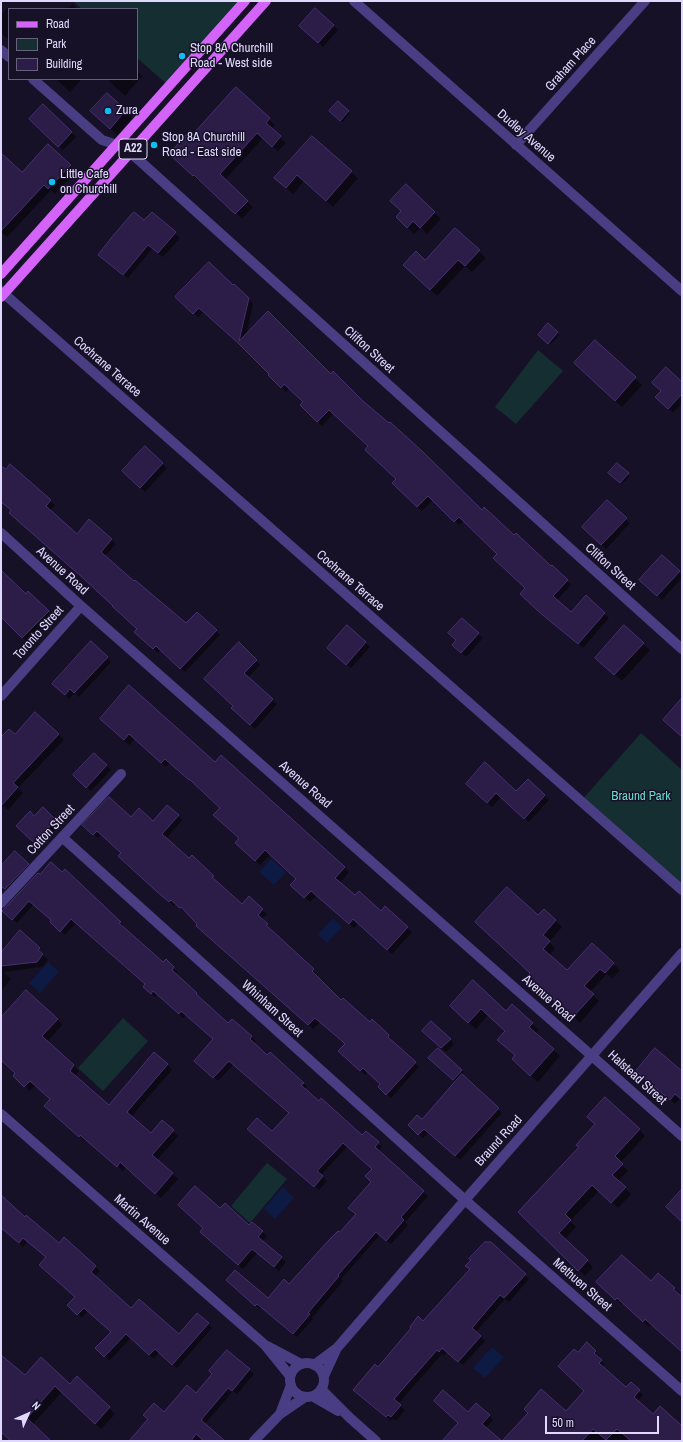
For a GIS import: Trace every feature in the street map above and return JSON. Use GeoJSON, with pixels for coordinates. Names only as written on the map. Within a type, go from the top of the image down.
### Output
{"type":"FeatureCollection","features":[{"type":"Feature","properties":{"kind":"main road","name":"A22"},"geometry":{"type":"LineString","coordinates":[[1,274],[245,1]]}},
{"type":"Feature","properties":{"kind":"main road","name":"A22"},"geometry":{"type":"LineString","coordinates":[[2,294],[266,1]]}},
{"type":"Feature","properties":{"kind":"street","name":"Dudley Avenue"},"geometry":{"type":"LineString","coordinates":[[354,1],[682,291]]}},
{"type":"Feature","properties":{"kind":"street","name":"Graham Place"},"geometry":{"type":"LineString","coordinates":[[516,145],[645,1]]}},
{"type":"Feature","properties":{"kind":"street","name":"Clifton Street"},"geometry":{"type":"LineString","coordinates":[[34,80],[102,140],[117,145],[129,152],[682,649]]}},
{"type":"Feature","properties":{"kind":"street","name":"Cochrane Terrace"},"geometry":{"type":"LineString","coordinates":[[2,294],[682,890]]}},
{"type":"Feature","properties":{"kind":"street","name":"Avenue Road"},"geometry":{"type":"LineString","coordinates":[[1,533],[81,606],[592,1056]]}},
{"type":"Feature","properties":{"kind":"street","name":"Toronto Street"},"geometry":{"type":"LineString","coordinates":[[1,696],[81,606]]}},
{"type":"Feature","properties":{"kind":"street","name":"Cotton Street"},"geometry":{"type":"LineString","coordinates":[[1,903],[121,774]]}},
{"type":"Feature","properties":{"kind":"street","name":"Whinham Street"},"geometry":{"type":"LineString","coordinates":[[62,837],[465,1200]]}},
{"type":"Feature","properties":{"kind":"street","name":"Braund Road"},"geometry":{"type":"LineString","coordinates":[[314,1365],[337,1348],[682,953]]}},
{"type":"Feature","properties":{"kind":"street","name":"Halstead Street"},"geometry":{"type":"LineString","coordinates":[[592,1056],[682,1136]]}},
{"type":"Feature","properties":{"kind":"street","name":"Martin Avenue"},"geometry":{"type":"LineString","coordinates":[[1,1114],[266,1346],[291,1381]]}},
{"type":"Feature","properties":{"kind":"street","name":"Methuen Street"},"geometry":{"type":"LineString","coordinates":[[465,1200],[682,1391]]}},
{"type":"Feature","properties":{"kind":"street","name":"Martin Avenue"},"geometry":{"type":"LineString","coordinates":[[266,1346],[301,1364]]}},
{"type":"Feature","properties":{"kind":"street","name":"Braund Road"},"geometry":{"type":"LineString","coordinates":[[324,1376],[337,1348]]}},
{"type":"Feature","properties":{"kind":"street"},"geometry":{"type":"LineString","coordinates":[[254,1441],[280,1414],[321,1389],[324,1376],[318,1368],[310,1363],[301,1364],[296,1367],[280,1414]]}},
{"type":"Feature","properties":{"kind":"street"},"geometry":{"type":"LineString","coordinates":[[291,1381],[296,1393],[309,1396],[350,1418]]}},
{"type":"Feature","properties":{"kind":"street"},"geometry":{"type":"LineString","coordinates":[[321,1389],[376,1441]]}},
{"type":"Feature","properties":{"kind":"green space"},"geometry":{"type":"Polygon","coordinates":[[[73,1],[245,1],[169,86],[138,59],[138,8],[81,8],[73,1]]]}},
{"type":"Feature","properties":{"kind":"green space"},"geometry":{"type":"Polygon","coordinates":[[[538,350],[563,371],[516,424],[495,407],[538,350]]]}},
{"type":"Feature","properties":{"kind":"green space","name":"Braund Park"},"geometry":{"type":"Polygon","coordinates":[[[641,733],[682,770],[682,890],[581,801],[641,733]]]}},
{"type":"Feature","properties":{"kind":"green space"},"geometry":{"type":"Polygon","coordinates":[[[123,1018],[148,1041],[103,1091],[78,1068],[123,1018]]]}},
{"type":"Feature","properties":{"kind":"green space"},"geometry":{"type":"Polygon","coordinates":[[[267,1163],[287,1179],[250,1223],[231,1206],[267,1163]]]}},
{"type":"Feature","properties":{"kind":"water"},"geometry":{"type":"Polygon","coordinates":[[[271,859],[286,872],[274,885],[259,872],[271,859]]]}},
{"type":"Feature","properties":{"kind":"water"},"geometry":{"type":"Polygon","coordinates":[[[333,918],[342,927],[327,943],[318,934],[333,918]]]}},
{"type":"Feature","properties":{"kind":"water"},"geometry":{"type":"Polygon","coordinates":[[[48,962],[59,972],[40,993],[29,983],[48,962]]]}},
{"type":"Feature","properties":{"kind":"water"},"geometry":{"type":"Polygon","coordinates":[[[283,1187],[294,1198],[275,1219],[264,1208],[283,1187]]]}},
{"type":"Feature","properties":{"kind":"water"},"geometry":{"type":"Polygon","coordinates":[[[492,1347],[504,1357],[485,1378],[473,1368],[492,1347]]]}},
{"type":"Feature","properties":{"kind":"building"},"geometry":{"type":"Polygon","coordinates":[[[315,8],[334,25],[318,43],[299,26],[315,8]]]}},
{"type":"Feature","properties":{"kind":"building"},"geometry":{"type":"Polygon","coordinates":[[[236,87],[270,118],[266,123],[281,136],[272,147],[257,133],[220,174],[248,201],[235,214],[194,175],[193,176],[169,154],[186,135],[189,138],[236,87]]]}},
{"type":"Feature","properties":{"kind":"building","name":"Zura"},"geometry":{"type":"Polygon","coordinates":[[[107,93],[126,110],[110,129],[90,111],[107,93]]]}},
{"type":"Feature","properties":{"kind":"building"},"geometry":{"type":"Polygon","coordinates":[[[338,101],[349,111],[340,121],[329,111],[338,101]]]}},
{"type":"Feature","properties":{"kind":"building"},"geometry":{"type":"Polygon","coordinates":[[[43,104],[72,132],[58,147],[29,119],[43,104]]]}},
{"type":"Feature","properties":{"kind":"building"},"geometry":{"type":"Polygon","coordinates":[[[312,136],[352,171],[326,201],[297,175],[286,188],[274,178],[312,136]]]}},
{"type":"Feature","properties":{"kind":"building"},"geometry":{"type":"Polygon","coordinates":[[[48,144],[71,165],[48,189],[44,185],[1,231],[1,153],[22,172],[48,144]]]}},
{"type":"Feature","properties":{"kind":"building"},"geometry":{"type":"Polygon","coordinates":[[[406,184],[435,212],[420,228],[413,221],[407,228],[396,217],[401,211],[390,201],[406,184]]]}},
{"type":"Feature","properties":{"kind":"building"},"geometry":{"type":"Polygon","coordinates":[[[134,212],[144,220],[152,212],[176,232],[158,253],[148,245],[123,275],[98,255],[134,212]]]}},
{"type":"Feature","properties":{"kind":"building"},"geometry":{"type":"Polygon","coordinates":[[[455,228],[480,250],[465,266],[458,260],[430,290],[403,265],[416,251],[425,260],[455,228]]]}},
{"type":"Feature","properties":{"kind":"building"},"geometry":{"type":"Polygon","coordinates":[[[209,262],[249,298],[239,341],[268,311],[331,374],[333,371],[364,402],[389,423],[390,422],[482,510],[484,507],[514,535],[516,533],[568,580],[553,596],[571,612],[586,595],[605,613],[578,644],[520,594],[525,588],[493,558],[497,554],[459,517],[454,522],[428,496],[417,507],[392,483],[396,479],[365,450],[368,446],[329,410],[317,422],[300,405],[303,402],[284,384],[281,388],[238,343],[199,308],[193,314],[175,297],[209,262]]]}},
{"type":"Feature","properties":{"kind":"building"},"geometry":{"type":"Polygon","coordinates":[[[548,323],[558,332],[548,344],[538,335],[548,323]]]}},
{"type":"Feature","properties":{"kind":"building"},"geometry":{"type":"Polygon","coordinates":[[[595,340],[636,377],[615,401],[574,363],[595,340]]]}},
{"type":"Feature","properties":{"kind":"building"},"geometry":{"type":"Polygon","coordinates":[[[666,367],[682,382],[682,394],[668,409],[655,397],[661,391],[652,383],[666,367]]]}},
{"type":"Feature","properties":{"kind":"building"},"geometry":{"type":"Polygon","coordinates":[[[145,446],[163,463],[140,488],[122,471],[145,446]]]}},
{"type":"Feature","properties":{"kind":"building"},"geometry":{"type":"Polygon","coordinates":[[[617,463],[629,473],[620,483],[608,473],[617,463]]]}},
{"type":"Feature","properties":{"kind":"building"},"geometry":{"type":"Polygon","coordinates":[[[10,464],[51,500],[46,506],[77,534],[89,519],[112,539],[101,552],[186,623],[197,612],[217,630],[180,669],[156,646],[153,649],[134,632],[137,629],[113,606],[9,513],[11,510],[1,502],[1,466],[6,469],[10,464]]]}},
{"type":"Feature","properties":{"kind":"building"},"geometry":{"type":"Polygon","coordinates":[[[607,500],[627,518],[601,545],[582,527],[607,500]]]}},
{"type":"Feature","properties":{"kind":"building"},"geometry":{"type":"Polygon","coordinates":[[[662,555],[680,571],[657,596],[639,580],[662,555]]]}},
{"type":"Feature","properties":{"kind":"building"},"geometry":{"type":"Polygon","coordinates":[[[1,570],[26,594],[28,591],[49,611],[22,638],[1,617],[1,570]]]}},
{"type":"Feature","properties":{"kind":"building"},"geometry":{"type":"Polygon","coordinates":[[[462,618],[479,633],[461,653],[452,645],[456,640],[448,633],[462,618]]]}},
{"type":"Feature","properties":{"kind":"building"},"geometry":{"type":"Polygon","coordinates":[[[347,625],[366,642],[346,665],[327,648],[347,625]]]}},
{"type":"Feature","properties":{"kind":"building"},"geometry":{"type":"Polygon","coordinates":[[[624,625],[644,643],[614,675],[595,658],[624,625]]]}},
{"type":"Feature","properties":{"kind":"building"},"geometry":{"type":"Polygon","coordinates":[[[91,641],[108,657],[74,693],[70,689],[65,695],[52,684],[91,641]]]}},
{"type":"Feature","properties":{"kind":"building"},"geometry":{"type":"Polygon","coordinates":[[[239,642],[257,660],[244,673],[273,699],[250,725],[231,708],[233,706],[204,679],[239,642]]]}},
{"type":"Feature","properties":{"kind":"building"},"geometry":{"type":"Polygon","coordinates":[[[129,685],[215,762],[221,755],[345,867],[335,878],[355,895],[359,891],[381,911],[385,906],[408,927],[387,950],[353,919],[349,924],[311,891],[304,898],[290,885],[296,879],[265,850],[255,861],[235,843],[239,838],[213,815],[220,808],[190,780],[165,759],[161,763],[129,734],[124,740],[100,719],[129,685]]]}},
{"type":"Feature","properties":{"kind":"building"},"geometry":{"type":"Polygon","coordinates":[[[682,698],[682,737],[663,720],[682,698]]]}},
{"type":"Feature","properties":{"kind":"building"},"geometry":{"type":"Polygon","coordinates":[[[35,712],[59,734],[13,783],[18,787],[1,806],[1,737],[9,729],[15,734],[35,712]]]}},
{"type":"Feature","properties":{"kind":"building"},"geometry":{"type":"Polygon","coordinates":[[[94,753],[107,765],[86,788],[73,775],[94,753]]]}},
{"type":"Feature","properties":{"kind":"building"},"geometry":{"type":"Polygon","coordinates":[[[485,762],[516,791],[528,779],[545,795],[524,819],[496,793],[487,803],[466,784],[485,762]]]}},
{"type":"Feature","properties":{"kind":"building"},"geometry":{"type":"Polygon","coordinates":[[[109,797],[131,817],[139,808],[153,821],[167,805],[179,815],[162,834],[189,858],[192,855],[214,876],[212,877],[242,904],[249,896],[263,909],[258,915],[268,924],[266,925],[314,969],[312,971],[341,1000],[343,998],[370,1022],[372,1019],[389,1035],[388,1037],[416,1062],[386,1095],[378,1087],[380,1084],[363,1068],[360,1071],[338,1051],[345,1044],[342,1041],[315,1018],[308,1025],[196,926],[197,924],[181,907],[180,908],[171,900],[169,902],[118,856],[121,853],[97,831],[93,835],[82,825],[109,797]]]}},
{"type":"Feature","properties":{"kind":"building"},"geometry":{"type":"Polygon","coordinates":[[[43,807],[56,820],[34,843],[16,826],[30,811],[34,816],[43,807]]]}},
{"type":"Feature","properties":{"kind":"building"},"geometry":{"type":"Polygon","coordinates":[[[15,851],[29,864],[5,889],[1,886],[1,866],[15,851]]]}},
{"type":"Feature","properties":{"kind":"building"},"geometry":{"type":"Polygon","coordinates":[[[51,862],[62,872],[65,869],[121,922],[119,923],[163,962],[166,959],[174,967],[172,970],[197,993],[196,994],[228,1023],[232,1019],[252,1036],[250,1039],[267,1055],[270,1052],[304,1083],[301,1085],[319,1101],[321,1098],[362,1135],[366,1131],[379,1142],[375,1147],[424,1191],[401,1217],[404,1220],[386,1241],[376,1232],[338,1275],[339,1276],[308,1313],[310,1314],[293,1334],[257,1304],[255,1306],[226,1280],[235,1270],[268,1298],[284,1279],[289,1284],[329,1240],[338,1231],[340,1232],[356,1214],[348,1208],[371,1182],[365,1176],[372,1169],[343,1143],[317,1171],[323,1176],[314,1187],[247,1129],[257,1118],[272,1131],[289,1113],[229,1061],[213,1078],[194,1061],[213,1039],[181,1011],[179,1014],[153,991],[151,994],[143,987],[145,984],[71,919],[60,932],[50,922],[51,920],[29,901],[12,920],[2,911],[38,873],[40,874],[51,862]]]}},
{"type":"Feature","properties":{"kind":"building"},"geometry":{"type":"Polygon","coordinates":[[[507,887],[538,915],[544,909],[556,920],[543,935],[550,941],[543,949],[567,970],[592,943],[614,963],[605,973],[600,969],[584,986],[594,994],[573,1017],[527,976],[530,973],[475,922],[507,887]]]}},
{"type":"Feature","properties":{"kind":"building"},"geometry":{"type":"Polygon","coordinates":[[[20,930],[40,948],[38,950],[43,954],[37,962],[1,966],[1,953],[20,930]]]}},
{"type":"Feature","properties":{"kind":"building"},"geometry":{"type":"Polygon","coordinates":[[[473,980],[506,1011],[512,1004],[533,1023],[529,1027],[554,1049],[530,1076],[512,1059],[515,1055],[497,1040],[505,1031],[481,1009],[468,1023],[450,1006],[473,980]]]}},
{"type":"Feature","properties":{"kind":"building"},"geometry":{"type":"Polygon","coordinates":[[[26,990],[58,1019],[42,1036],[74,1065],[70,1071],[109,1105],[154,1052],[168,1064],[127,1112],[151,1133],[162,1120],[174,1130],[152,1155],[173,1173],[155,1194],[120,1162],[117,1167],[80,1135],[79,1137],[44,1106],[50,1099],[30,1081],[24,1087],[13,1076],[15,1073],[1,1060],[1,1018],[26,990]]]}},
{"type":"Feature","properties":{"kind":"building"},"geometry":{"type":"Polygon","coordinates":[[[431,1021],[451,1039],[441,1048],[422,1031],[431,1021]]]}},
{"type":"Feature","properties":{"kind":"building"},"geometry":{"type":"Polygon","coordinates":[[[438,1048],[462,1070],[453,1080],[428,1058],[438,1048]]]}},
{"type":"Feature","properties":{"kind":"building"},"geometry":{"type":"Polygon","coordinates":[[[655,1048],[682,1071],[682,1100],[675,1094],[670,1100],[636,1071],[655,1048]]]}},
{"type":"Feature","properties":{"kind":"building"},"geometry":{"type":"Polygon","coordinates":[[[462,1074],[499,1108],[455,1156],[424,1129],[418,1135],[408,1125],[417,1115],[422,1119],[462,1074]]]}},
{"type":"Feature","properties":{"kind":"building"},"geometry":{"type":"Polygon","coordinates":[[[605,1097],[640,1129],[615,1156],[623,1164],[612,1175],[626,1187],[611,1203],[592,1185],[565,1214],[571,1220],[559,1233],[588,1260],[578,1271],[518,1212],[579,1147],[576,1145],[595,1124],[587,1117],[605,1097]]]}},
{"type":"Feature","properties":{"kind":"building"},"geometry":{"type":"Polygon","coordinates":[[[195,1186],[220,1208],[225,1203],[249,1225],[252,1222],[263,1231],[258,1237],[282,1257],[274,1267],[252,1249],[238,1265],[200,1232],[203,1228],[178,1205],[195,1186]]]}},
{"type":"Feature","properties":{"kind":"building"},"geometry":{"type":"Polygon","coordinates":[[[682,1189],[682,1222],[666,1207],[682,1189]]]}},
{"type":"Feature","properties":{"kind":"building"},"geometry":{"type":"Polygon","coordinates":[[[1,1195],[25,1217],[26,1215],[59,1243],[64,1237],[96,1266],[91,1272],[131,1308],[139,1299],[179,1334],[197,1313],[209,1323],[172,1365],[155,1349],[149,1355],[126,1334],[104,1357],[95,1348],[111,1332],[84,1308],[77,1315],[67,1305],[75,1297],[39,1265],[46,1257],[23,1238],[19,1243],[1,1228],[1,1195]]]}},
{"type":"Feature","properties":{"kind":"building"},"geometry":{"type":"Polygon","coordinates":[[[485,1242],[491,1242],[526,1274],[504,1298],[500,1295],[472,1328],[481,1336],[458,1362],[442,1348],[439,1352],[437,1350],[394,1399],[401,1405],[391,1417],[388,1415],[386,1417],[353,1390],[375,1364],[378,1367],[411,1328],[410,1327],[418,1316],[423,1321],[470,1269],[465,1266],[471,1260],[469,1259],[485,1242]]]}},
{"type":"Feature","properties":{"kind":"building"},"geometry":{"type":"Polygon","coordinates":[[[622,1255],[651,1281],[658,1273],[675,1288],[673,1289],[682,1297],[682,1352],[645,1319],[643,1322],[617,1298],[615,1300],[596,1282],[622,1255]]]}},
{"type":"Feature","properties":{"kind":"building"},"geometry":{"type":"Polygon","coordinates":[[[587,1342],[596,1351],[594,1353],[602,1360],[599,1363],[626,1387],[631,1382],[640,1390],[634,1397],[653,1414],[660,1406],[682,1426],[682,1441],[631,1441],[617,1429],[606,1440],[593,1429],[582,1441],[502,1441],[528,1413],[524,1409],[541,1389],[566,1411],[584,1391],[558,1366],[574,1349],[578,1352],[587,1342]]]}},
{"type":"Feature","properties":{"kind":"building"},"geometry":{"type":"Polygon","coordinates":[[[227,1350],[250,1369],[232,1391],[228,1388],[201,1420],[225,1441],[204,1441],[196,1434],[191,1441],[129,1441],[148,1419],[143,1415],[154,1403],[164,1412],[187,1385],[196,1393],[212,1374],[209,1371],[227,1350]]]}},
{"type":"Feature","properties":{"kind":"building"},"geometry":{"type":"Polygon","coordinates":[[[1,1355],[25,1375],[41,1357],[70,1384],[77,1376],[110,1407],[95,1424],[55,1386],[27,1418],[51,1441],[11,1441],[1,1432],[1,1355]]]}},
{"type":"Feature","properties":{"kind":"building"},"geometry":{"type":"Polygon","coordinates":[[[443,1390],[468,1412],[476,1403],[490,1415],[482,1424],[502,1441],[442,1441],[458,1423],[434,1401],[443,1390]]]}},
{"type":"Feature","properties":{"kind":"place","name":"Stop 8A Churchill Road - West side"},"geometry":{"type":"Point","coordinates":[182,56]}},
{"type":"Feature","properties":{"kind":"place","name":"Zura"},"geometry":{"type":"Point","coordinates":[108,111]}},
{"type":"Feature","properties":{"kind":"place","name":"Stop 8A Churchill Road - East side"},"geometry":{"type":"Point","coordinates":[154,145]}},
{"type":"Feature","properties":{"kind":"place","name":"Little Cafe on Churchill"},"geometry":{"type":"Point","coordinates":[52,182]}}]}
